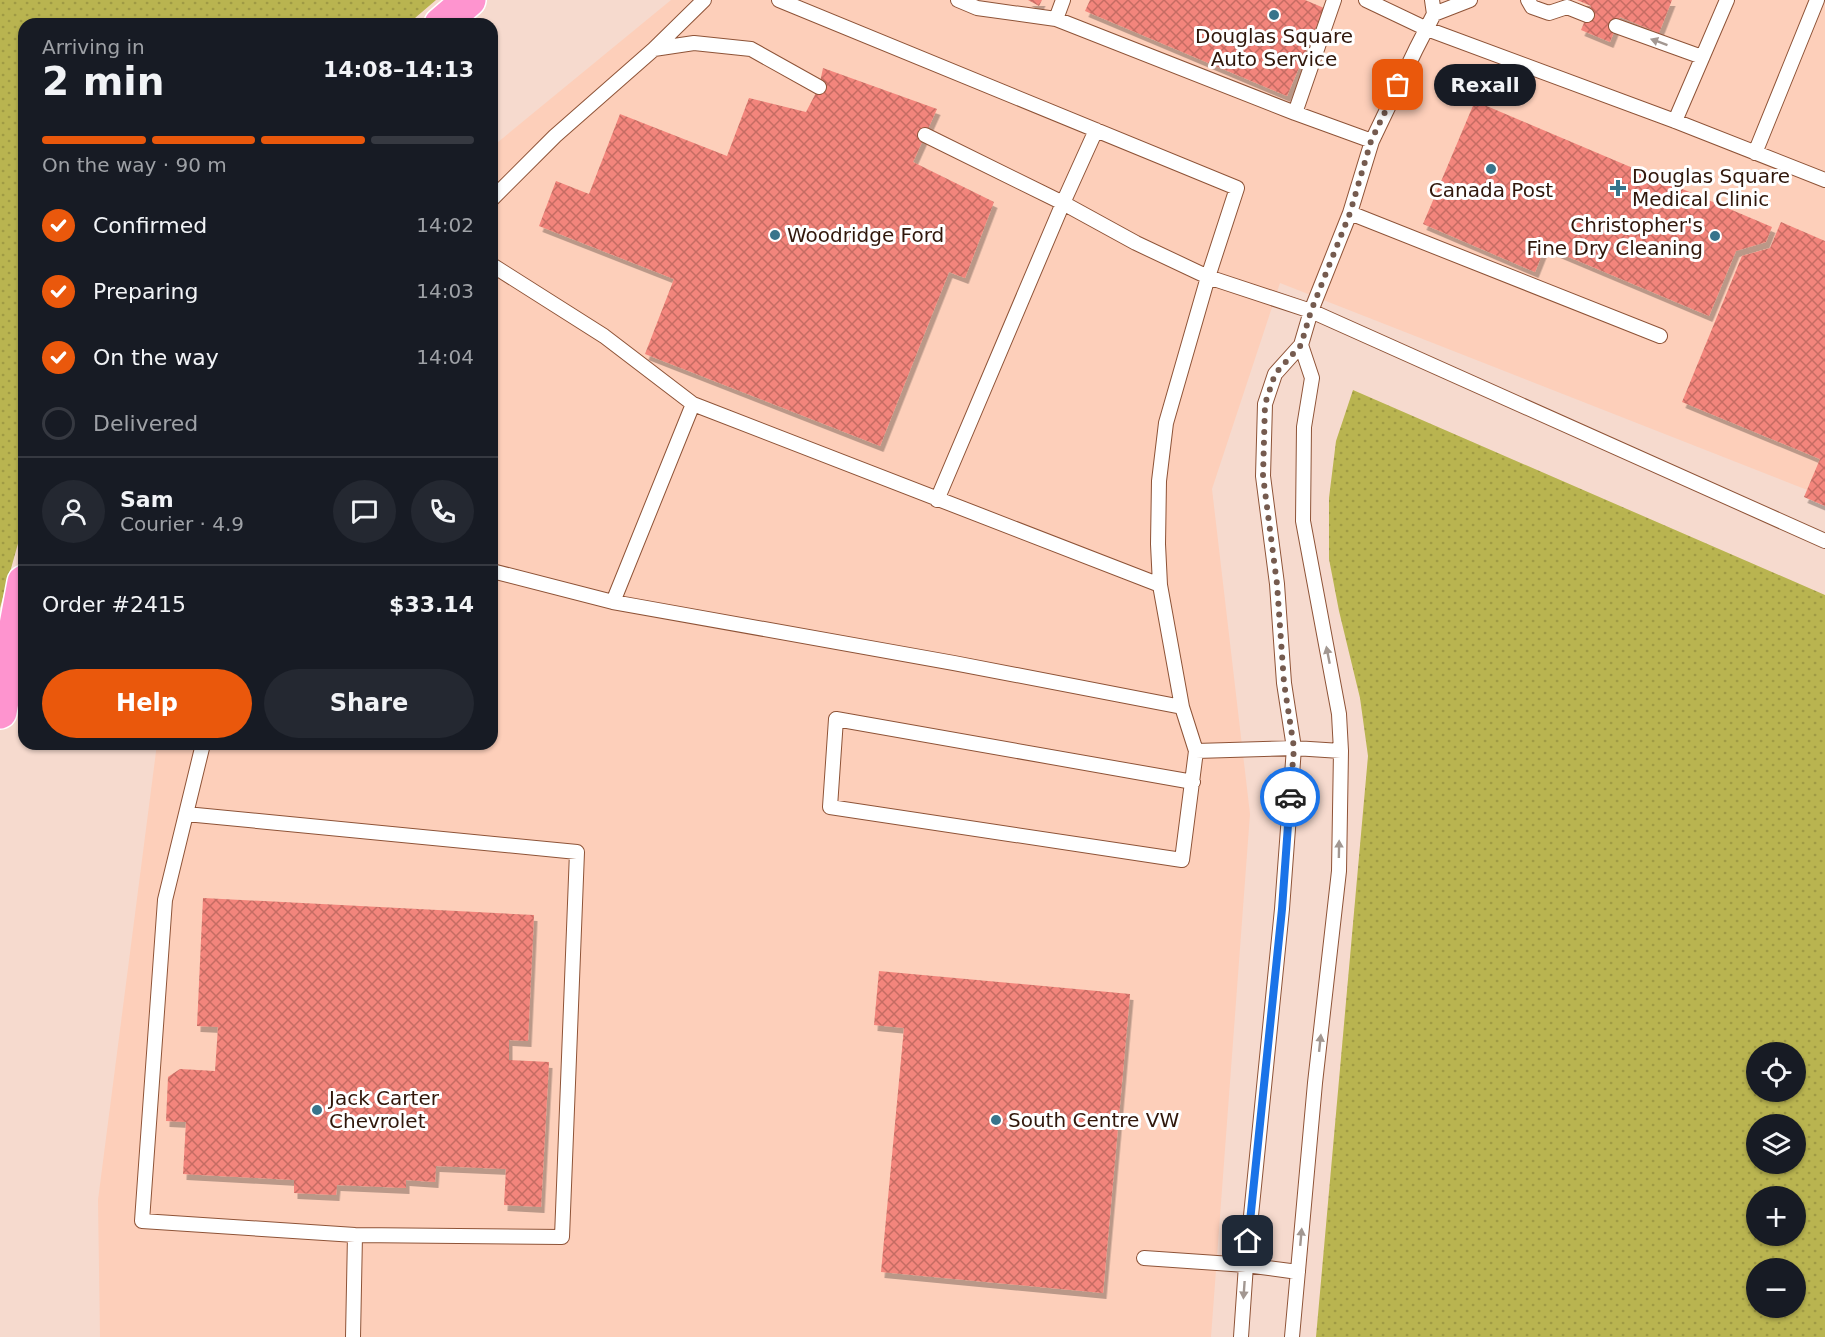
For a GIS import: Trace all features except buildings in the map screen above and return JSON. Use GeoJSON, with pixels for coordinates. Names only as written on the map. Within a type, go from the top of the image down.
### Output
{"type":"FeatureCollection","features":[{"type":"Feature","properties":{"kind":"highway"},"geometry":{"type":"LineString","coordinates":[[448,18],[469,0]]}},
{"type":"Feature","properties":{"kind":"highway"},"geometry":{"type":"LineString","coordinates":[[0,712],[18,614]]}},
{"type":"Feature","properties":{"kind":"lane"},"geometry":{"type":"LineString","coordinates":[[498,194],[555,136],[654,49],[704,0]]}},
{"type":"Feature","properties":{"kind":"lane"},"geometry":{"type":"LineString","coordinates":[[779,0],[1238,188],[1166,423],[1159,480],[1160,585],[1182,707],[1196,752],[1193,782],[1182,860],[830,807],[836,719],[1193,782]]}},
{"type":"Feature","properties":{"kind":"lane"},"geometry":{"type":"LineString","coordinates":[[958,0],[977,8],[1056,19],[1371,141]]}},
{"type":"Feature","properties":{"kind":"lane"},"geometry":{"type":"LineString","coordinates":[[1056,19],[1063,0]]}},
{"type":"Feature","properties":{"kind":"lane"},"geometry":{"type":"LineString","coordinates":[[1295,113],[1334,0]]}},
{"type":"Feature","properties":{"kind":"lane"},"geometry":{"type":"LineString","coordinates":[[1366,0],[1427,29],[1676,121],[1825,180]]}},
{"type":"Feature","properties":{"kind":"lane"},"geometry":{"type":"LineString","coordinates":[[1241,1337],[1246,1265],[1282,909],[1294,748],[1284,683],[1277,584],[1263,476],[1265,404],[1275,374],[1301,345],[1311,311],[1350,213],[1371,141],[1434,14],[1432,0]]}},
{"type":"Feature","properties":{"kind":"lane"},"geometry":{"type":"LineString","coordinates":[[1434,14],[1470,0]]}},
{"type":"Feature","properties":{"kind":"lane"},"geometry":{"type":"LineString","coordinates":[[1528,0],[1532,7],[1549,13],[1568,8],[1587,15]]}},
{"type":"Feature","properties":{"kind":"lane"},"geometry":{"type":"LineString","coordinates":[[1676,121],[1726,0]]}},
{"type":"Feature","properties":{"kind":"lane"},"geometry":{"type":"LineString","coordinates":[[1755,153],[1817,0]]}},
{"type":"Feature","properties":{"kind":"lane"},"geometry":{"type":"LineString","coordinates":[[1616,26],[1702,57]]}},
{"type":"Feature","properties":{"kind":"lane"},"geometry":{"type":"LineString","coordinates":[[654,49],[694,43],[751,49],[819,87]]}},
{"type":"Feature","properties":{"kind":"lane"},"geometry":{"type":"LineString","coordinates":[[937,500],[1096,130]]}},
{"type":"Feature","properties":{"kind":"lane"},"geometry":{"type":"LineString","coordinates":[[925,135],[1063,203],[1136,243],[1209,277],[1311,311],[1825,541]]}},
{"type":"Feature","properties":{"kind":"lane"},"geometry":{"type":"LineString","coordinates":[[1350,213],[1660,336]]}},
{"type":"Feature","properties":{"kind":"lane"},"geometry":{"type":"LineString","coordinates":[[498,269],[604,336],[693,404],[1160,585]]}},
{"type":"Feature","properties":{"kind":"lane"},"geometry":{"type":"LineString","coordinates":[[1292,1337],[1315,1083],[1339,871],[1341,751],[1339,714],[1303,521],[1304,427],[1312,378],[1301,345]]}},
{"type":"Feature","properties":{"kind":"lane"},"geometry":{"type":"LineString","coordinates":[[613,602],[693,404]]}},
{"type":"Feature","properties":{"kind":"lane"},"geometry":{"type":"LineString","coordinates":[[498,573],[613,602],[954,663],[1182,707]]}},
{"type":"Feature","properties":{"kind":"lane"},"geometry":{"type":"LineString","coordinates":[[1196,752],[1294,748],[1341,751]]}},
{"type":"Feature","properties":{"kind":"lane"},"geometry":{"type":"LineString","coordinates":[[186,814],[577,852],[562,1237],[355,1235],[142,1221],[165,900],[202,750]]}},
{"type":"Feature","properties":{"kind":"lane"},"geometry":{"type":"LineString","coordinates":[[353,1337],[355,1235]]}},
{"type":"Feature","properties":{"kind":"lane"},"geometry":{"type":"LineString","coordinates":[[1144,1258],[1246,1265],[1298,1272]]}},
{"type":"Feature","properties":{"kind":"shaded area"},"geometry":{"type":"Polygon","coordinates":[[[0,0],[436,0],[415,18],[18,18],[18,544],[0,608],[0,0]]]}},
{"type":"Feature","properties":{"kind":"shaded area"},"geometry":{"type":"Polygon","coordinates":[[[671,0],[1825,0],[1825,497],[1280,283],[1212,489],[1250,814],[1211,1337],[100,1337],[98,1200],[156,750],[498,750],[498,142],[671,0]]]}},
{"type":"Feature","properties":{"kind":"shaded area"},"geometry":{"type":"Polygon","coordinates":[[[1353,390],[1825,595],[1825,1337],[1316,1337],[1368,756],[1360,698],[1329,559],[1329,498],[1336,441],[1353,390]]]}},
{"type":"Feature","properties":{"kind":"way so far"},"geometry":{"type":"LineString","coordinates":[[1290,797],[1294,748],[1284,683],[1277,584],[1263,476],[1265,404],[1275,374],[1301,345],[1311,311],[1350,213],[1371,141],[1398,85]]}},
{"type":"Feature","properties":{"kind":"place","name":"Douglas Square Auto Service"},"geometry":{"type":"Point","coordinates":[1274,15]}},
{"type":"Feature","properties":{"kind":"place","name":"Rexall"},"geometry":{"type":"Point","coordinates":[1398,85]}},
{"type":"Feature","properties":{"kind":"place","name":"Canada Post"},"geometry":{"type":"Point","coordinates":[1491,169]}},
{"type":"Feature","properties":{"kind":"place","name":"Douglas Square Medical Clinic"},"geometry":{"type":"Point","coordinates":[1618,188]}},
{"type":"Feature","properties":{"kind":"place","name":"Woodridge Ford"},"geometry":{"type":"Point","coordinates":[775,235]}},
{"type":"Feature","properties":{"kind":"place","name":"Christopher's Fine Dry Cleaning"},"geometry":{"type":"Point","coordinates":[1715,236]}},
{"type":"Feature","properties":{"kind":"place","name":"Jack Carter Chevrolet"},"geometry":{"type":"Point","coordinates":[317,1110]}},
{"type":"Feature","properties":{"kind":"place","name":"South Centre VW"},"geometry":{"type":"Point","coordinates":[996,1120]}},
{"type":"Feature","properties":{"kind":"route"},"geometry":{"type":"LineString","coordinates":[[1248,1241],[1282,909],[1290,797]]}}]}
